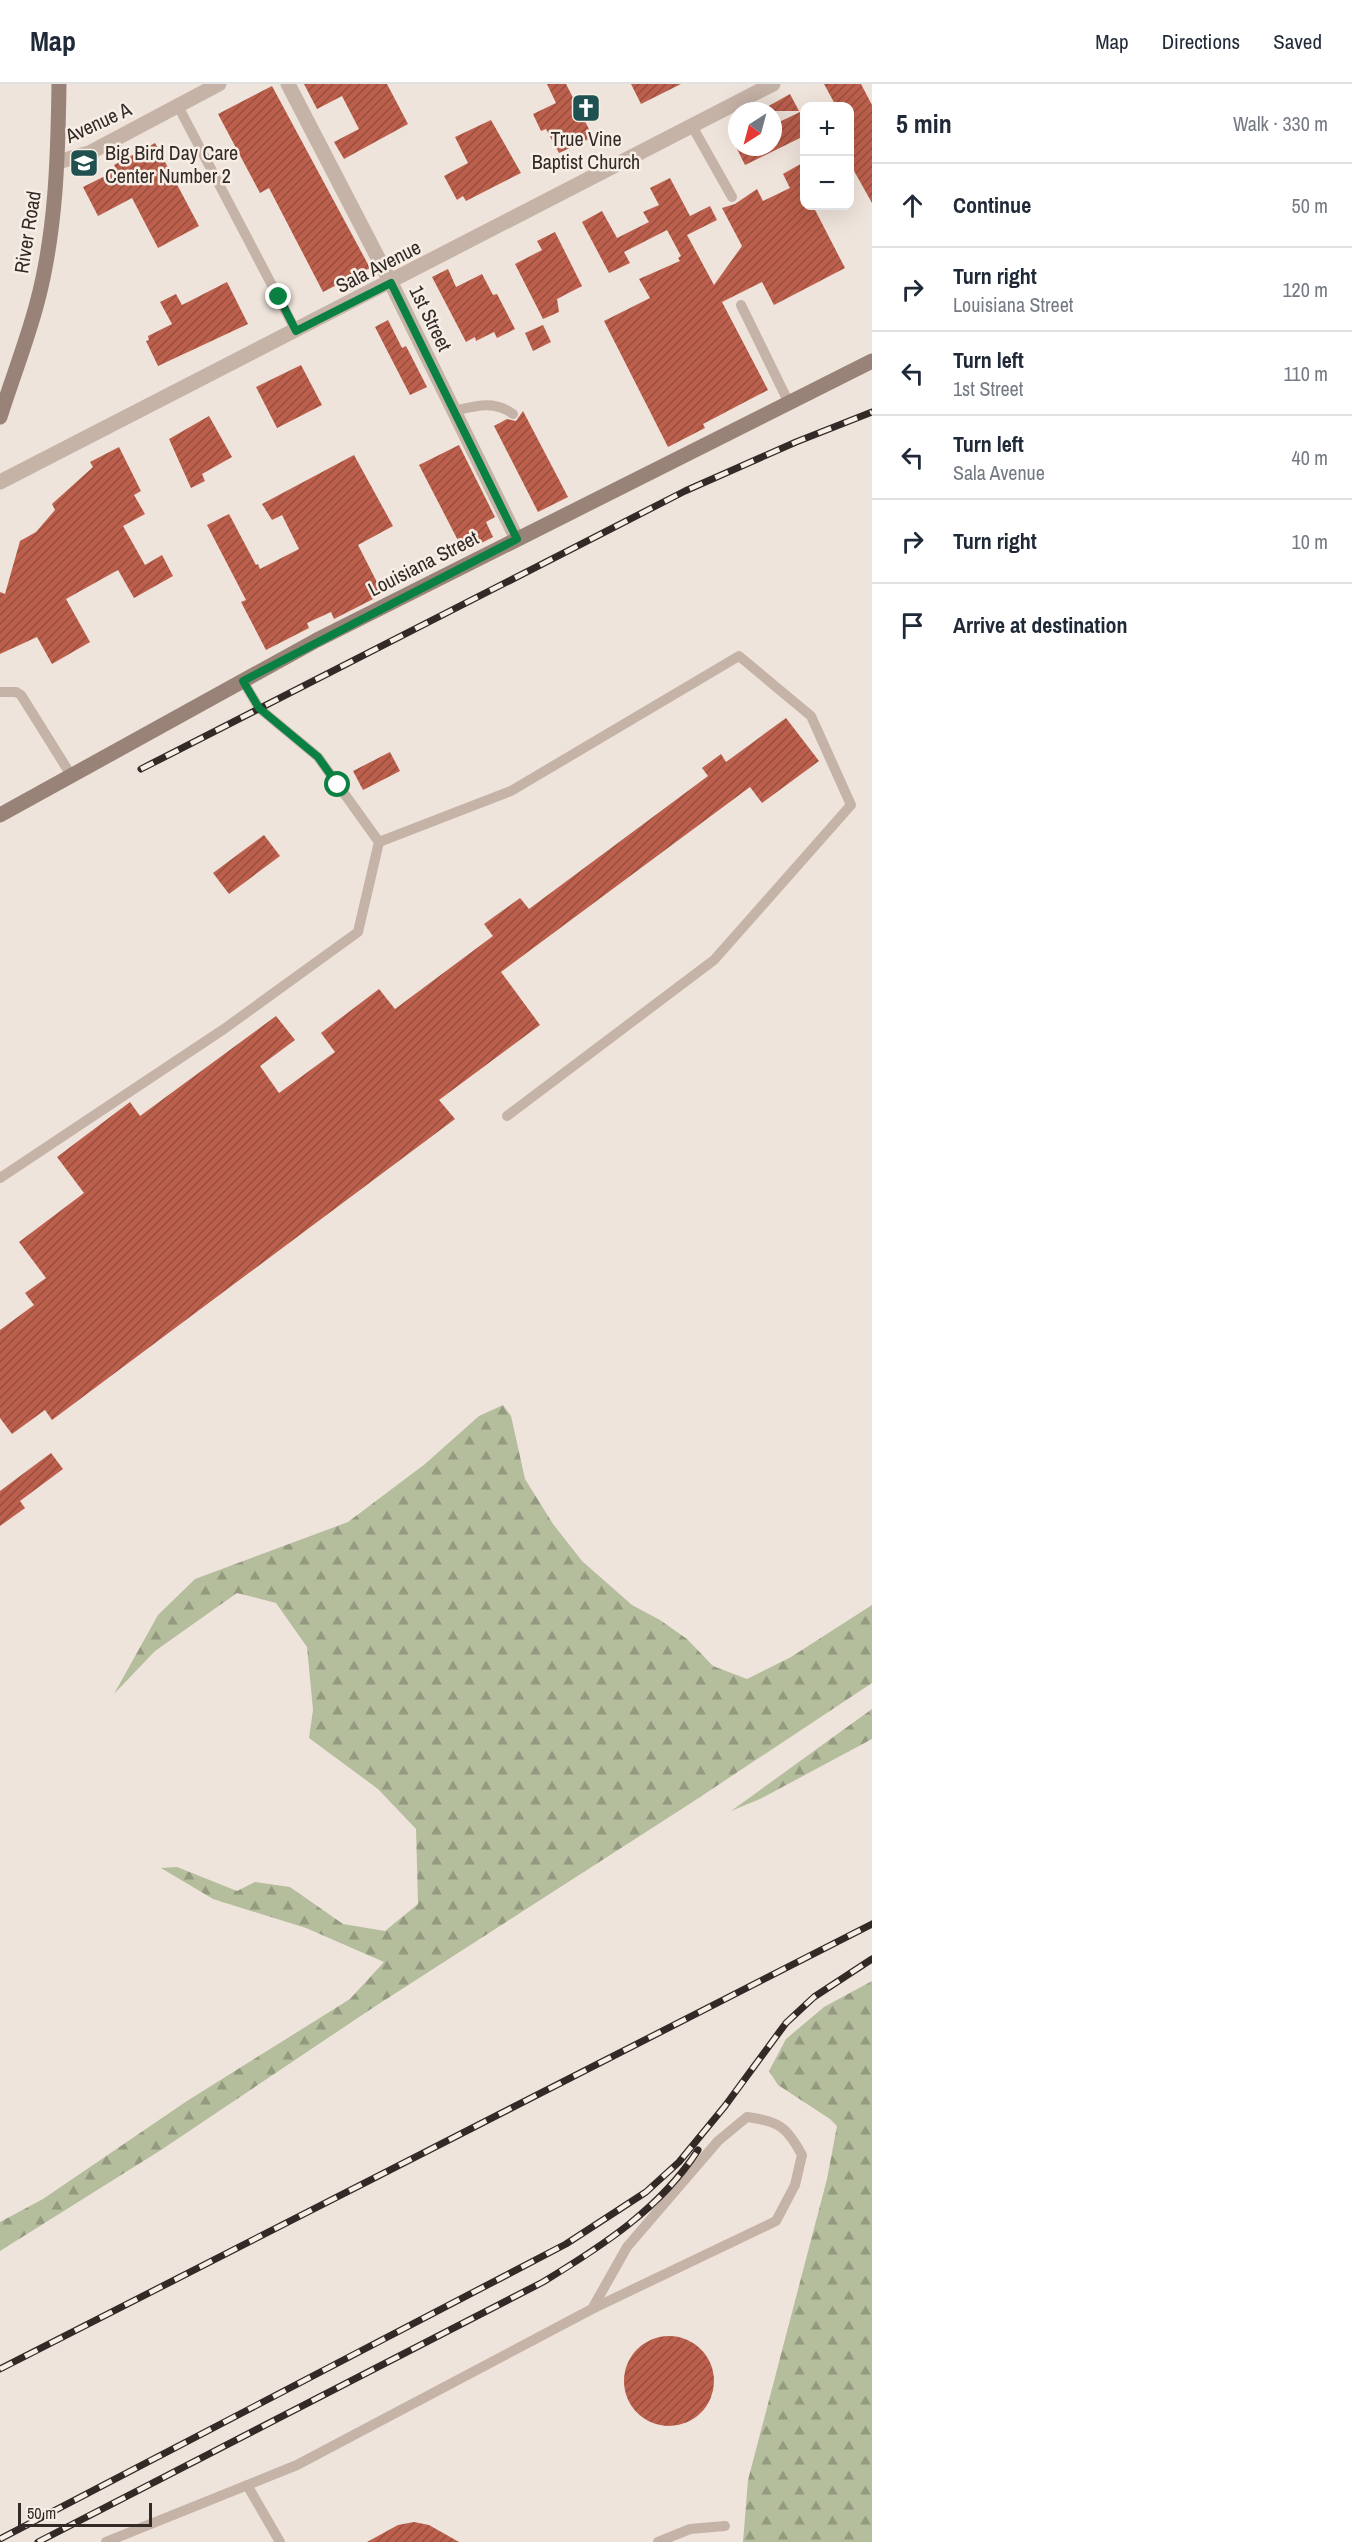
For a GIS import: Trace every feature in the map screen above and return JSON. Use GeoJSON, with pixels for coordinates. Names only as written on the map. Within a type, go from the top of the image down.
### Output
{"type":"FeatureCollection","features":[{"type":"Feature","properties":{"kind":"main road","name":"River Road"},"geometry":{"type":"LineString","coordinates":[[0,417],[37,302],[50,236],[58,162],[59,84]]}},
{"type":"Feature","properties":{"kind":"main road","name":"Louisiana Street"},"geometry":{"type":"LineString","coordinates":[[0,815],[243,681],[517,539],[872,361]]}},
{"type":"Feature","properties":{"kind":"street","name":"Avenue A"},"geometry":{"type":"LineString","coordinates":[[58,162],[89,153],[219,84]]}},
{"type":"Feature","properties":{"kind":"street","name":"1st Street"},"geometry":{"type":"LineString","coordinates":[[288,84],[391,283],[517,539]]}},
{"type":"Feature","properties":{"kind":"street","name":"Sala Avenue"},"geometry":{"type":"LineString","coordinates":[[0,482],[391,283],[773,84]]}},
{"type":"Feature","properties":{"kind":"lane"},"geometry":{"type":"LineString","coordinates":[[178,106],[296,331]]}},
{"type":"Feature","properties":{"kind":"lane"},"geometry":{"type":"LineString","coordinates":[[692,126],[732,197]]}},
{"type":"Feature","properties":{"kind":"lane"},"geometry":{"type":"LineString","coordinates":[[741,305],[789,403]]}},
{"type":"Feature","properties":{"kind":"lane"},"geometry":{"type":"LineString","coordinates":[[454,411],[480,405],[499,406],[513,414]]}},
{"type":"Feature","properties":{"kind":"lane"},"geometry":{"type":"LineString","coordinates":[[379,842],[511,791],[739,656],[811,716],[851,805],[714,960],[507,1116]]}},
{"type":"Feature","properties":{"kind":"lane"},"geometry":{"type":"LineString","coordinates":[[0,1178],[224,1029],[358,932],[379,842],[318,757],[259,708],[243,681]]}},
{"type":"Feature","properties":{"kind":"lane"},"geometry":{"type":"LineString","coordinates":[[0,692],[16,692],[21,695],[71,775]]}},
{"type":"Feature","properties":{"kind":"lane"},"geometry":{"type":"LineString","coordinates":[[106,2542],[297,2465],[592,2310],[776,2221],[795,2185],[802,2155],[793,2138],[772,2120],[747,2117],[718,2141],[627,2247],[592,2310]]}},
{"type":"Feature","properties":{"kind":"lane"},"geometry":{"type":"LineString","coordinates":[[247,2485],[280,2542]]}},
{"type":"Feature","properties":{"kind":"lane"},"geometry":{"type":"LineString","coordinates":[[658,2542],[690,2529],[725,2526]]}},
{"type":"Feature","properties":{"kind":"green space"},"geometry":{"type":"Polygon","coordinates":[[[503,1405],[511,1416],[525,1479],[553,1524],[582,1561],[632,1605],[660,1620],[687,1639],[713,1666],[747,1679],[791,1657],[872,1605],[872,1683],[691,1803],[371,2009],[161,2150],[0,2251],[0,2222],[43,2199],[187,2101],[350,1999],[384,1962],[306,1928],[213,1899],[161,1868],[177,1867],[237,1891],[255,1882],[290,1887],[343,1924],[385,1931],[418,1904],[416,1829],[378,1789],[309,1738],[313,1710],[307,1647],[276,1603],[237,1593],[155,1651],[114,1694],[158,1615],[195,1579],[348,1522],[425,1464],[479,1416],[503,1405]]]}},
{"type":"Feature","properties":{"kind":"green space"},"geometry":{"type":"Polygon","coordinates":[[[872,1709],[872,1739],[760,1799],[731,1811],[872,1709]]]}},
{"type":"Feature","properties":{"kind":"green space"},"geometry":{"type":"Polygon","coordinates":[[[872,1981],[872,2542],[743,2542],[748,2480],[827,2179],[837,2126],[778,2085],[769,2071],[786,2039],[824,2007],[872,1981]]]}},
{"type":"Feature","properties":{"kind":"building"},"geometry":{"type":"Polygon","coordinates":[[[304,84],[387,84],[408,124],[344,159],[334,142],[359,129],[342,96],[317,109],[304,84]]]}},
{"type":"Feature","properties":{"kind":"building"},"geometry":{"type":"Polygon","coordinates":[[[547,84],[566,84],[593,137],[559,153],[546,129],[541,131],[533,114],[556,103],[547,84]]]}},
{"type":"Feature","properties":{"kind":"building"},"geometry":{"type":"Polygon","coordinates":[[[631,84],[681,84],[641,104],[631,84]]]}},
{"type":"Feature","properties":{"kind":"building"},"geometry":{"type":"Polygon","coordinates":[[[824,84],[861,84],[872,105],[872,203],[854,171],[854,102],[834,102],[824,84]]]}},
{"type":"Feature","properties":{"kind":"building"},"geometry":{"type":"Polygon","coordinates":[[[272,86],[370,268],[323,292],[269,188],[260,193],[218,114],[272,86]]]}},
{"type":"Feature","properties":{"kind":"building"},"geometry":{"type":"Polygon","coordinates":[[[790,94],[799,111],[782,111],[782,102],[776,102],[790,94]]]}},
{"type":"Feature","properties":{"kind":"building"},"geometry":{"type":"Polygon","coordinates":[[[800,112],[800,138],[782,147],[782,121],[800,112]]]}},
{"type":"Feature","properties":{"kind":"building"},"geometry":{"type":"Polygon","coordinates":[[[491,120],[521,173],[466,201],[463,196],[457,200],[444,176],[468,163],[455,137],[491,120]]]}},
{"type":"Feature","properties":{"kind":"building"},"geometry":{"type":"Polygon","coordinates":[[[155,143],[199,226],[158,248],[132,198],[98,216],[83,187],[117,170],[114,165],[155,143]]]}},
{"type":"Feature","properties":{"kind":"building"},"geometry":{"type":"Polygon","coordinates":[[[740,156],[763,156],[745,165],[740,156]]]}},
{"type":"Feature","properties":{"kind":"building"},"geometry":{"type":"Polygon","coordinates":[[[800,164],[800,210],[815,210],[845,268],[774,305],[762,282],[722,302],[768,390],[703,424],[705,428],[668,447],[604,321],[650,298],[639,279],[680,261],[678,258],[681,256],[667,230],[624,252],[630,263],[609,273],[582,222],[602,211],[617,238],[649,222],[643,212],[659,205],[650,188],[670,178],[690,216],[710,206],[717,220],[687,235],[714,285],[742,246],[722,208],[735,204],[757,189],[763,201],[790,188],[783,174],[800,164]]]}},
{"type":"Feature","properties":{"kind":"building"},"geometry":{"type":"Polygon","coordinates":[[[555,232],[582,286],[557,299],[559,312],[543,319],[515,264],[542,250],[537,241],[555,232]]]}},
{"type":"Feature","properties":{"kind":"building"},"geometry":{"type":"Polygon","coordinates":[[[448,269],[456,287],[482,274],[493,295],[497,294],[515,329],[497,338],[494,332],[476,341],[475,337],[466,342],[432,277],[448,269]]]}},
{"type":"Feature","properties":{"kind":"building"},"geometry":{"type":"Polygon","coordinates":[[[227,282],[248,324],[158,366],[146,341],[149,340],[148,336],[172,324],[160,302],[176,294],[182,305],[227,282]]]}},
{"type":"Feature","properties":{"kind":"building"},"geometry":{"type":"Polygon","coordinates":[[[388,320],[402,348],[406,346],[427,387],[410,395],[375,327],[388,320]]]}},
{"type":"Feature","properties":{"kind":"building"},"geometry":{"type":"Polygon","coordinates":[[[543,325],[551,342],[533,351],[525,333],[543,325]]]}},
{"type":"Feature","properties":{"kind":"building"},"geometry":{"type":"Polygon","coordinates":[[[301,365],[322,405],[277,428],[256,387],[301,365]]]}},
{"type":"Feature","properties":{"kind":"building"},"geometry":{"type":"Polygon","coordinates":[[[523,411],[568,497],[538,512],[494,426],[507,419],[516,421],[523,411]]]}},
{"type":"Feature","properties":{"kind":"building"},"geometry":{"type":"Polygon","coordinates":[[[209,416],[232,457],[202,474],[205,481],[191,488],[169,439],[209,416]]]}},
{"type":"Feature","properties":{"kind":"building"},"geometry":{"type":"Polygon","coordinates":[[[459,445],[495,517],[486,522],[493,537],[464,552],[419,465],[459,445]]]}},
{"type":"Feature","properties":{"kind":"building"},"geometry":{"type":"Polygon","coordinates":[[[119,447],[141,491],[134,495],[145,514],[123,526],[145,565],[162,555],[173,576],[134,598],[118,570],[66,599],[90,642],[52,664],[37,637],[0,654],[0,592],[5,594],[20,541],[36,532],[55,510],[52,504],[93,467],[90,462],[119,447]]]}},
{"type":"Feature","properties":{"kind":"building"},"geometry":{"type":"Polygon","coordinates":[[[354,455],[393,526],[358,545],[383,594],[334,619],[331,612],[307,623],[309,628],[266,650],[241,602],[246,600],[207,525],[229,514],[260,569],[299,549],[282,515],[272,520],[262,504],[354,455]]]}},
{"type":"Feature","properties":{"kind":"building"},"geometry":{"type":"Polygon","coordinates":[[[786,718],[819,761],[762,803],[750,787],[501,972],[540,1025],[439,1100],[455,1119],[52,1420],[45,1410],[12,1434],[0,1418],[0,1330],[34,1305],[25,1293],[46,1278],[19,1242],[84,1193],[57,1157],[130,1102],[140,1116],[276,1016],[295,1040],[260,1066],[279,1093],[335,1052],[321,1033],[379,989],[395,1009],[493,936],[484,924],[520,898],[529,909],[708,776],[702,768],[721,754],[726,762],[786,718]]]}},
{"type":"Feature","properties":{"kind":"building"},"geometry":{"type":"Polygon","coordinates":[[[390,752],[400,771],[363,790],[353,771],[390,752]]]}},
{"type":"Feature","properties":{"kind":"building"},"geometry":{"type":"Polygon","coordinates":[[[264,835],[280,856],[229,894],[213,873],[264,835]]]}},
{"type":"Feature","properties":{"kind":"building"},"geometry":{"type":"Polygon","coordinates":[[[51,1453],[63,1469],[20,1501],[25,1508],[0,1526],[0,1491],[51,1453]]]}},
{"type":"Feature","properties":{"kind":"building"},"geometry":{"type":"Polygon","coordinates":[[[669,2336],[686,2340],[701,2349],[710,2364],[714,2381],[710,2398],[701,2413],[686,2422],[669,2426],[652,2422],[637,2413],[628,2398],[624,2381],[628,2364],[637,2349],[652,2340],[669,2336]]]}},
{"type":"Feature","properties":{"kind":"building"},"geometry":{"type":"Polygon","coordinates":[[[414,2522],[429,2525],[459,2542],[367,2542],[398,2525],[414,2522]]]}},
{"type":"Feature","properties":{"kind":"railway"},"geometry":{"type":"LineString","coordinates":[[141,769],[685,491],[796,442],[872,412]]}},
{"type":"Feature","properties":{"kind":"railway"},"geometry":{"type":"LineString","coordinates":[[0,2369],[872,1924]]}},
{"type":"Feature","properties":{"kind":"railway"},"geometry":{"type":"LineString","coordinates":[[0,2539],[566,2244],[646,2192],[679,2162],[725,2106],[786,2023],[814,1997],[872,1959]]}},
{"type":"Feature","properties":{"kind":"railway"},"geometry":{"type":"LineString","coordinates":[[38,2542],[543,2282],[608,2240],[648,2208],[683,2171],[698,2150]]}},
{"type":"Feature","properties":{"kind":"place","name":"True Vine Baptist Church"},"geometry":{"type":"Point","coordinates":[586,108]}},
{"type":"Feature","properties":{"kind":"place","name":"Big Bird Day Care Center Number 2"},"geometry":{"type":"Point","coordinates":[84,163]}},
{"type":"Feature","properties":{"kind":"route"},"geometry":{"type":"LineString","coordinates":[[279,297],[296,331],[391,283],[517,539],[317,640],[243,681],[259,708],[318,757],[338,785]]}}]}
